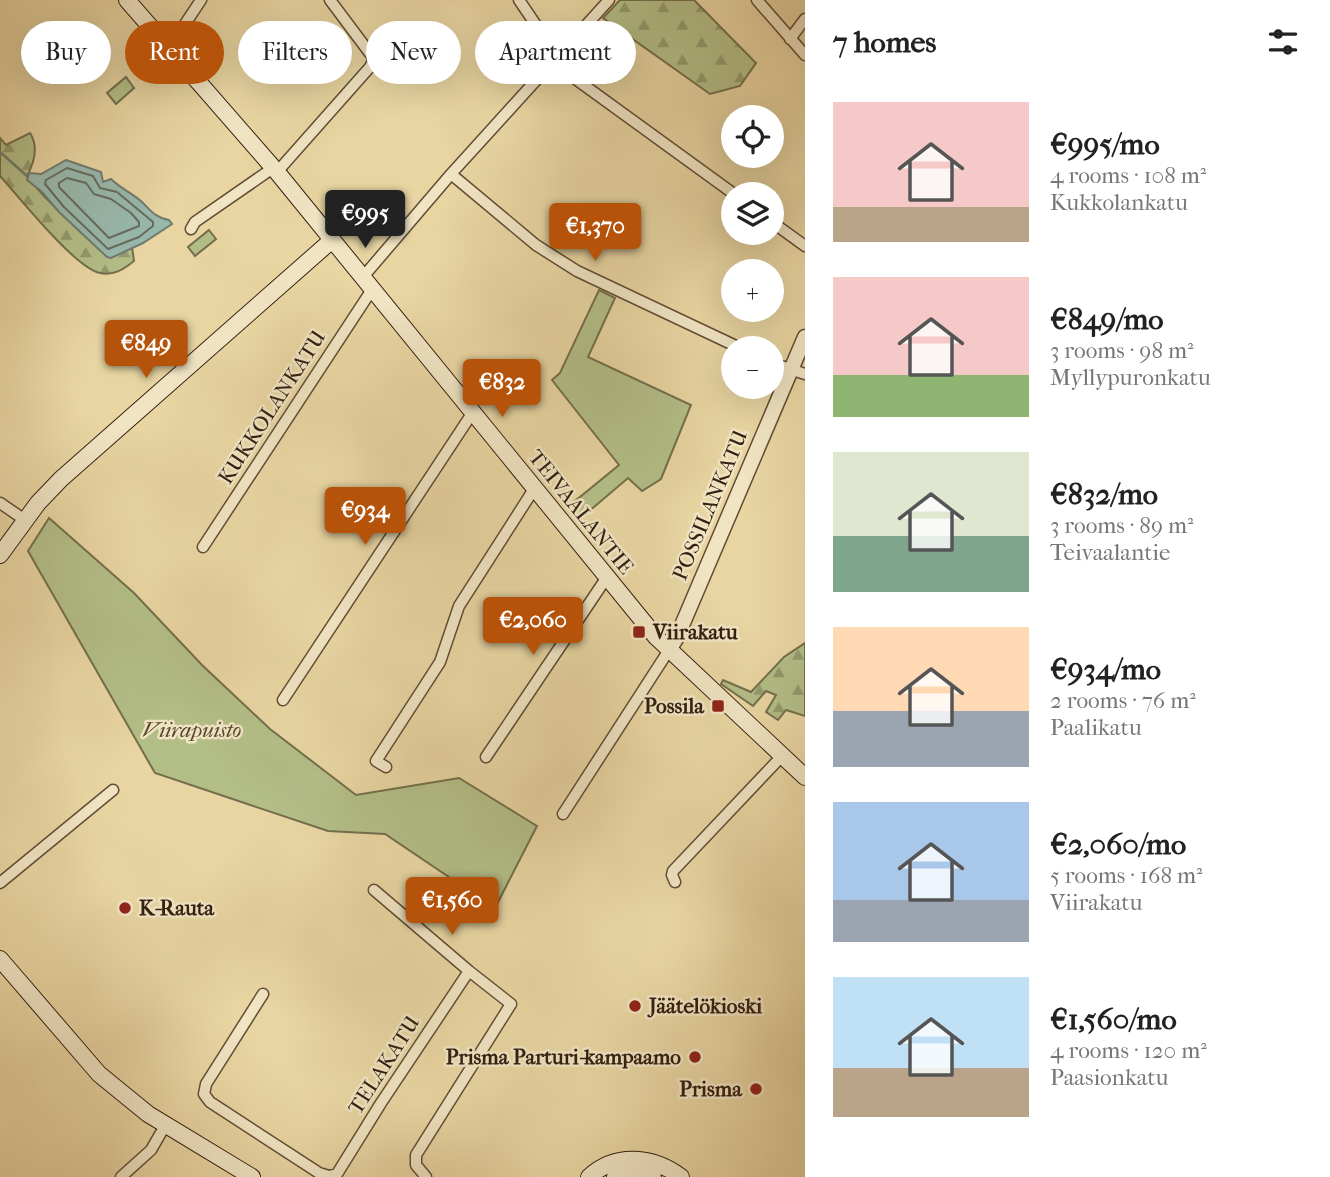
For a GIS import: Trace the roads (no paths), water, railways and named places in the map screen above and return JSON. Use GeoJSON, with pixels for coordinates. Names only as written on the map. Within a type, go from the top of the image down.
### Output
{"type":"FeatureCollection","features":[{"type":"Feature","properties":{"kind":"main road","name":"TEIVAALANTIE"},"geometry":{"type":"LineString","coordinates":[[127,0],[145,21]]}},
{"type":"Feature","properties":{"kind":"main road","name":"TEIVAALANTIE"},"geometry":{"type":"LineString","coordinates":[[200,84],[368,282],[656,637],[805,777]]}},
{"type":"Feature","properties":{"kind":"main road"},"geometry":{"type":"LineString","coordinates":[[0,555],[25,520],[61,479],[332,240]]}},
{"type":"Feature","properties":{"kind":"main road"},"geometry":{"type":"LineString","coordinates":[[0,958],[99,1074],[148,1114],[252,1177]]}},
{"type":"Feature","properties":{"kind":"main road"},"geometry":{"type":"LineString","coordinates":[[589,1177],[606,1165],[626,1159],[659,1164],[681,1177]]}},
{"type":"Feature","properties":{"kind":"main road"},"geometry":{"type":"LineString","coordinates":[[615,1177],[628,1174],[653,1177]]}},
{"type":"Feature","properties":{"kind":"street"},"geometry":{"type":"LineString","coordinates":[[186,21],[201,0]]}},
{"type":"Feature","properties":{"kind":"street"},"geometry":{"type":"LineString","coordinates":[[191,229],[195,222],[275,170],[370,67],[372,56],[330,0]]}},
{"type":"Feature","properties":{"kind":"street"},"geometry":{"type":"LineString","coordinates":[[519,0],[534,21]]}},
{"type":"Feature","properties":{"kind":"street","name":"KUKKOLANKATU"},"geometry":{"type":"LineString","coordinates":[[589,21],[609,0]]}},
{"type":"Feature","properties":{"kind":"street"},"geometry":{"type":"LineString","coordinates":[[757,0],[805,55]]}},
{"type":"Feature","properties":{"kind":"street"},"geometry":{"type":"LineString","coordinates":[[790,38],[805,19]]}},
{"type":"Feature","properties":{"kind":"street","name":"KUKKOLANKATU"},"geometry":{"type":"LineString","coordinates":[[203,547],[368,282],[451,174],[531,84]]}},
{"type":"Feature","properties":{"kind":"street"},"geometry":{"type":"LineString","coordinates":[[582,84],[721,185]]}},
{"type":"Feature","properties":{"kind":"street"},"geometry":{"type":"LineString","coordinates":[[451,174],[536,244],[572,268],[721,339]]}},
{"type":"Feature","properties":{"kind":"street"},"geometry":{"type":"LineString","coordinates":[[784,231],[805,246]]}},
{"type":"Feature","properties":{"kind":"street","name":"POSSILANKATU"},"geometry":{"type":"LineString","coordinates":[[669,650],[798,372],[805,337]]}},
{"type":"Feature","properties":{"kind":"street"},"geometry":{"type":"LineString","coordinates":[[283,700],[473,412]]}},
{"type":"Feature","properties":{"kind":"street"},"geometry":{"type":"LineString","coordinates":[[386,767],[376,761],[440,662],[459,606],[534,489]]}},
{"type":"Feature","properties":{"kind":"street"},"geometry":{"type":"LineString","coordinates":[[0,503],[25,520]]}},
{"type":"Feature","properties":{"kind":"street"},"geometry":{"type":"LineString","coordinates":[[486,757],[607,577]]}},
{"type":"Feature","properties":{"kind":"street"},"geometry":{"type":"LineString","coordinates":[[563,814],[669,650]]}},
{"type":"Feature","properties":{"kind":"street"},"geometry":{"type":"LineString","coordinates":[[675,882],[672,878],[673,871],[782,756]]}},
{"type":"Feature","properties":{"kind":"street"},"geometry":{"type":"LineString","coordinates":[[0,883],[113,790]]}},
{"type":"Feature","properties":{"kind":"street"},"geometry":{"type":"LineString","coordinates":[[374,890],[511,1004],[418,1151],[416,1165],[426,1177]]}},
{"type":"Feature","properties":{"kind":"street","name":"TELAKATU"},"geometry":{"type":"LineString","coordinates":[[329,1176],[337,1174],[469,971]]}},
{"type":"Feature","properties":{"kind":"street"},"geometry":{"type":"LineString","coordinates":[[263,994],[206,1084],[204,1094],[210,1102],[319,1173],[329,1176]]}},
{"type":"Feature","properties":{"kind":"street"},"geometry":{"type":"LineString","coordinates":[[121,1177],[151,1150],[166,1124]]}},
{"type":"Feature","properties":{"kind":"water"},"geometry":{"type":"Polygon","coordinates":[[[66,160],[101,172],[103,182],[111,179],[154,214],[172,224],[143,243],[111,258],[107,257],[27,180],[29,173],[41,174],[66,160]]]}},
{"type":"Feature","properties":{"kind":"waterway"},"geometry":{"type":"LineString","coordinates":[[0,152],[27,176]]}},
{"type":"Feature","properties":{"kind":"place","name":"Viirakatu"},"geometry":{"type":"Point","coordinates":[639,632]}},
{"type":"Feature","properties":{"kind":"place","name":"Possila"},"geometry":{"type":"Point","coordinates":[718,706]}},
{"type":"Feature","properties":{"kind":"place","name":"K-Rauta"},"geometry":{"type":"Point","coordinates":[125,908]}},
{"type":"Feature","properties":{"kind":"place","name":"Jäätelökioski"},"geometry":{"type":"Point","coordinates":[635,1006]}},
{"type":"Feature","properties":{"kind":"place","name":"Prisma Parturi-kampaamo"},"geometry":{"type":"Point","coordinates":[695,1057]}},
{"type":"Feature","properties":{"kind":"place","name":"Prisma"},"geometry":{"type":"Point","coordinates":[756,1089]}},
{"type":"Feature","properties":{"kind":"park label","name":"Viirapuisto"},"geometry":{"type":"Point","coordinates":[192,730]}}]}
